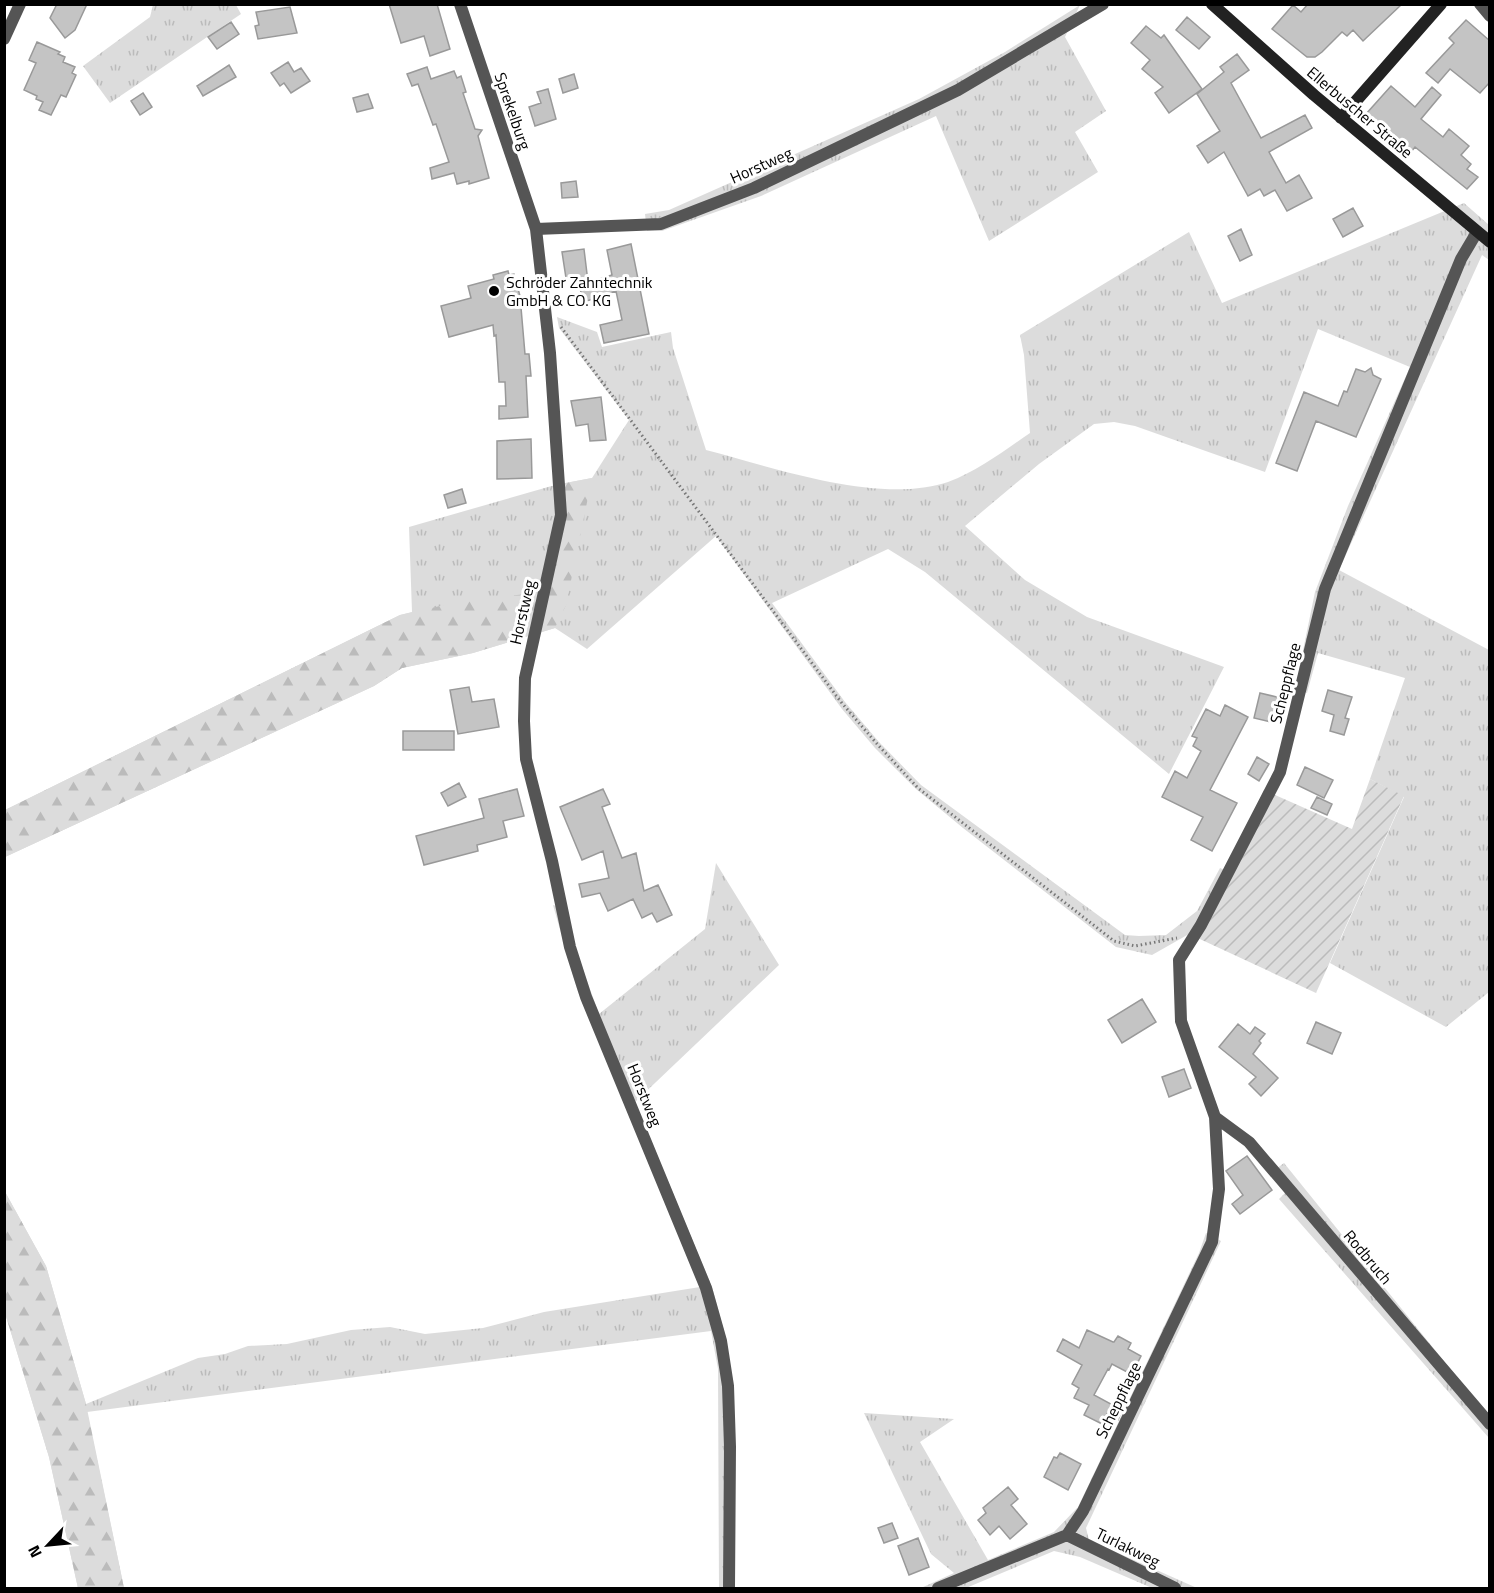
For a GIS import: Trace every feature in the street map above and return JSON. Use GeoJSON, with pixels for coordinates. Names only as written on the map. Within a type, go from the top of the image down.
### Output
{"type":"FeatureCollection","features":[{"type":"Feature","properties":{"kind":"main road","name":"Ellerbuscher Straße"},"geometry":{"type":"LineString","coordinates":[[1212,4],[1341,118],[1490,242]]}},
{"type":"Feature","properties":{"kind":"main road"},"geometry":{"type":"LineString","coordinates":[[1341,118],[1441,4]]}},
{"type":"Feature","properties":{"kind":"street"},"geometry":{"type":"LineString","coordinates":[[4,39],[20,4]]}},
{"type":"Feature","properties":{"kind":"street","name":"Sprekelburg"},"geometry":{"type":"LineString","coordinates":[[459,4],[536,229]]}},
{"type":"Feature","properties":{"kind":"street","name":"Horstweg"},"geometry":{"type":"LineString","coordinates":[[729,1588],[728,1396],[721,1341],[706,1288],[586,997],[570,947],[552,861],[526,759],[525,678],[561,515],[550,353],[536,229],[661,224],[754,188],[958,90],[1103,4]]}},
{"type":"Feature","properties":{"kind":"street"},"geometry":{"type":"LineString","coordinates":[[1480,4],[1490,15]]}},
{"type":"Feature","properties":{"kind":"street","name":"Scheppflage"},"geometry":{"type":"LineString","coordinates":[[1067,1535],[1083,1511],[1212,1242],[1220,1189],[1218,1142],[1215,1118],[1181,1021],[1179,960],[1201,925],[1280,772],[1325,589],[1461,259],[1477,232]]}},
{"type":"Feature","properties":{"kind":"street","name":"Rodbruch"},"geometry":{"type":"LineString","coordinates":[[1215,1118],[1249,1142],[1490,1424]]}},
{"type":"Feature","properties":{"kind":"street"},"geometry":{"type":"LineString","coordinates":[[1218,1142],[1234,1130]]}},
{"type":"Feature","properties":{"kind":"street"},"geometry":{"type":"LineString","coordinates":[[938,1588],[1067,1535]]}},
{"type":"Feature","properties":{"kind":"street","name":"Turlakweg"},"geometry":{"type":"LineString","coordinates":[[1067,1535],[1175,1588]]}},
{"type":"Feature","properties":{"kind":"path"},"geometry":{"type":"LineString","coordinates":[[560,325],[841,702],[918,788],[1114,941],[1135,946],[1180,937]]}},
{"type":"Feature","properties":{"kind":"green space"},"geometry":{"type":"Polygon","coordinates":[[[153,5],[236,5],[241,14],[110,103],[83,66],[150,17],[153,5]]]}},
{"type":"Feature","properties":{"kind":"green space"},"geometry":{"type":"Polygon","coordinates":[[[1080,5],[1065,37],[1106,111],[1075,132],[1098,172],[989,241],[936,116],[761,196],[662,231],[647,231],[645,214],[669,210],[919,99],[1005,52],[1080,5]]]}},
{"type":"Feature","properties":{"kind":"green space"},"geometry":{"type":"Polygon","coordinates":[[[1464,203],[1489,225],[1489,260],[1482,255],[1339,570],[1489,650],[1489,992],[1446,1027],[1330,963],[1404,797],[1370,779],[1405,678],[1318,653],[1307,693],[1295,689],[1315,592],[1348,506],[1410,367],[1318,329],[1265,472],[1135,426],[1114,422],[1094,424],[1039,464],[965,526],[1025,580],[1087,617],[1224,667],[1169,774],[925,572],[888,549],[772,603],[845,702],[879,742],[921,785],[1125,935],[1166,935],[1197,911],[1220,868],[1227,871],[1189,934],[1152,955],[1116,947],[916,789],[875,748],[842,709],[716,536],[587,649],[555,628],[473,653],[402,668],[374,686],[5,857],[5,810],[400,615],[412,612],[409,527],[555,485],[592,478],[629,420],[559,328],[557,317],[597,332],[602,347],[671,332],[673,348],[706,450],[795,474],[860,487],[921,488],[948,482],[970,472],[1030,433],[1024,355],[1020,335],[1189,232],[1222,303],[1464,203]]]}},
{"type":"Feature","properties":{"kind":"green space"},"geometry":{"type":"Polygon","coordinates":[[[592,478],[566,605],[555,628],[473,653],[402,668],[374,686],[5,857],[5,810],[400,615],[471,599],[540,593],[556,517],[555,485],[592,478]]]}},
{"type":"Feature","properties":{"kind":"green space"},"geometry":{"type":"Polygon","coordinates":[[[1370,779],[1404,796],[1316,993],[1189,934],[1227,871],[1264,790],[1352,829],[1370,779]]]}},
{"type":"Feature","properties":{"kind":"green space"},"geometry":{"type":"Polygon","coordinates":[[[716,863],[779,965],[635,1102],[712,1287],[727,1342],[733,1588],[719,1588],[718,1369],[711,1331],[87,1412],[124,1588],[78,1588],[49,1457],[5,1313],[4,1190],[46,1266],[86,1404],[198,1358],[225,1354],[248,1346],[287,1344],[351,1330],[390,1327],[425,1334],[483,1328],[544,1312],[700,1287],[577,989],[553,905],[566,909],[574,945],[599,1014],[705,929],[716,863]]]}},
{"type":"Feature","properties":{"kind":"green space"},"geometry":{"type":"Polygon","coordinates":[[[1284,1163],[1489,1417],[1489,1438],[1279,1199],[1291,1187],[1276,1169],[1284,1163]]]}},
{"type":"Feature","properties":{"kind":"green space"},"geometry":{"type":"Polygon","coordinates":[[[4,1190],[46,1266],[86,1404],[124,1588],[78,1588],[49,1457],[5,1313],[4,1190]]]}},
{"type":"Feature","properties":{"kind":"green space"},"geometry":{"type":"Polygon","coordinates":[[[1206,1233],[1221,1241],[1086,1528],[1089,1540],[1197,1588],[1152,1588],[1080,1557],[1054,1551],[966,1588],[921,1588],[954,1573],[931,1554],[864,1413],[954,1419],[920,1442],[988,1560],[1054,1532],[1078,1507],[1199,1253],[1206,1233]]]}},
{"type":"Feature","properties":{"kind":"building"},"geometry":{"type":"Polygon","coordinates":[[[57,4],[87,4],[75,30],[65,38],[50,18],[57,4]]]}},
{"type":"Feature","properties":{"kind":"building"},"geometry":{"type":"Polygon","coordinates":[[[389,4],[437,4],[450,49],[430,56],[424,36],[401,43],[389,4]]]}},
{"type":"Feature","properties":{"kind":"building"},"geometry":{"type":"Polygon","coordinates":[[[1308,4],[1402,4],[1363,41],[1353,30],[1347,36],[1342,32],[1315,57],[1307,57],[1272,29],[1293,5],[1301,12],[1308,4]]]}},
{"type":"Feature","properties":{"kind":"building"},"geometry":{"type":"Polygon","coordinates":[[[290,7],[297,33],[258,39],[255,26],[259,25],[256,12],[290,7]]]}},
{"type":"Feature","properties":{"kind":"building"},"geometry":{"type":"Polygon","coordinates":[[[1187,17],[1210,37],[1199,49],[1176,30],[1187,17]]]}},
{"type":"Feature","properties":{"kind":"building"},"geometry":{"type":"Polygon","coordinates":[[[1466,20],[1490,41],[1490,82],[1480,93],[1450,69],[1438,83],[1426,73],[1454,43],[1449,38],[1466,20]]]}},
{"type":"Feature","properties":{"kind":"building"},"geometry":{"type":"Polygon","coordinates":[[[231,22],[239,34],[217,49],[208,37],[231,22]]]}},
{"type":"Feature","properties":{"kind":"building"},"geometry":{"type":"Polygon","coordinates":[[[1146,26],[1161,38],[1164,35],[1202,89],[1169,113],[1155,93],[1163,87],[1142,69],[1150,60],[1131,43],[1146,26]]]}},
{"type":"Feature","properties":{"kind":"building"},"geometry":{"type":"Polygon","coordinates":[[[37,42],[60,52],[58,54],[65,57],[63,62],[75,67],[72,73],[76,75],[66,97],[61,95],[51,115],[39,110],[43,102],[36,99],[37,96],[24,90],[36,63],[29,60],[37,42]]]}},
{"type":"Feature","properties":{"kind":"building"},"geometry":{"type":"Polygon","coordinates":[[[1237,54],[1249,70],[1231,83],[1261,138],[1305,115],[1312,128],[1269,152],[1286,183],[1299,175],[1312,198],[1287,211],[1275,190],[1264,196],[1260,189],[1248,196],[1224,152],[1208,163],[1197,146],[1220,131],[1197,94],[1224,72],[1220,67],[1237,54]]]}},
{"type":"Feature","properties":{"kind":"building"},"geometry":{"type":"Polygon","coordinates":[[[288,62],[294,72],[301,68],[310,81],[291,93],[284,83],[280,86],[271,73],[288,62]]]}},
{"type":"Feature","properties":{"kind":"building"},"geometry":{"type":"Polygon","coordinates":[[[229,65],[236,77],[203,96],[197,86],[229,65]]]}},
{"type":"Feature","properties":{"kind":"building"},"geometry":{"type":"Polygon","coordinates":[[[427,67],[431,79],[454,71],[457,78],[461,76],[466,92],[463,93],[475,129],[482,130],[478,136],[489,178],[469,184],[469,181],[457,184],[454,173],[432,179],[430,168],[449,162],[436,124],[433,125],[418,84],[412,86],[407,74],[427,67]]]}},
{"type":"Feature","properties":{"kind":"building"},"geometry":{"type":"Polygon","coordinates":[[[574,74],[578,88],[563,93],[559,79],[574,74]]]}},
{"type":"Feature","properties":{"kind":"building"},"geometry":{"type":"Polygon","coordinates":[[[1391,86],[1415,107],[1432,87],[1441,95],[1421,119],[1443,137],[1449,129],[1469,146],[1461,155],[1471,164],[1467,169],[1478,177],[1467,189],[1415,147],[1411,152],[1366,114],[1391,86]]]}},
{"type":"Feature","properties":{"kind":"building"},"geometry":{"type":"Polygon","coordinates":[[[548,89],[556,119],[535,126],[529,107],[541,103],[537,92],[548,89]]]}},
{"type":"Feature","properties":{"kind":"building"},"geometry":{"type":"Polygon","coordinates":[[[143,93],[152,107],[140,115],[131,101],[143,93]]]}},
{"type":"Feature","properties":{"kind":"building"},"geometry":{"type":"Polygon","coordinates":[[[368,94],[373,108],[357,112],[353,98],[368,94]]]}},
{"type":"Feature","properties":{"kind":"building"},"geometry":{"type":"Polygon","coordinates":[[[576,181],[578,197],[562,198],[561,183],[576,181]]]}},
{"type":"Feature","properties":{"kind":"building"},"geometry":{"type":"Polygon","coordinates":[[[1353,208],[1363,226],[1343,237],[1333,219],[1353,208]]]}},
{"type":"Feature","properties":{"kind":"building"},"geometry":{"type":"Polygon","coordinates":[[[1241,229],[1252,255],[1240,261],[1228,236],[1241,229]]]}},
{"type":"Feature","properties":{"kind":"building"},"geometry":{"type":"Polygon","coordinates":[[[631,244],[649,334],[604,343],[600,325],[622,320],[616,291],[584,302],[576,276],[566,278],[562,252],[584,249],[588,282],[612,275],[607,250],[631,244]]]}},
{"type":"Feature","properties":{"kind":"building"},"geometry":{"type":"Polygon","coordinates":[[[508,271],[509,275],[514,274],[520,296],[525,354],[529,354],[531,376],[526,376],[528,417],[499,419],[499,406],[506,406],[505,382],[499,382],[496,335],[494,336],[493,325],[449,337],[441,306],[471,298],[468,286],[494,279],[493,275],[508,271]]]}},
{"type":"Feature","properties":{"kind":"building"},"geometry":{"type":"Polygon","coordinates":[[[1371,368],[1373,375],[1381,379],[1356,437],[1316,421],[1297,471],[1276,463],[1304,392],[1338,406],[1344,391],[1347,392],[1356,369],[1365,372],[1371,368]]]}},
{"type":"Feature","properties":{"kind":"building"},"geometry":{"type":"Polygon","coordinates":[[[601,397],[606,440],[590,441],[588,424],[576,426],[571,401],[601,397]]]}},
{"type":"Feature","properties":{"kind":"building"},"geometry":{"type":"Polygon","coordinates":[[[531,439],[532,478],[497,479],[497,441],[531,439]]]}},
{"type":"Feature","properties":{"kind":"building"},"geometry":{"type":"Polygon","coordinates":[[[462,489],[466,503],[448,508],[444,495],[462,489]]]}},
{"type":"Feature","properties":{"kind":"building"},"geometry":{"type":"Polygon","coordinates":[[[469,687],[472,702],[494,699],[499,727],[458,734],[450,690],[469,687]]]}},
{"type":"Feature","properties":{"kind":"building"},"geometry":{"type":"Polygon","coordinates":[[[1328,690],[1352,697],[1345,718],[1349,719],[1344,735],[1330,731],[1334,715],[1322,711],[1328,690]]]}},
{"type":"Feature","properties":{"kind":"building"},"geometry":{"type":"Polygon","coordinates":[[[1260,693],[1281,698],[1275,723],[1254,718],[1260,693]]]}},
{"type":"Feature","properties":{"kind":"building"},"geometry":{"type":"Polygon","coordinates":[[[1225,705],[1248,717],[1210,790],[1237,803],[1212,851],[1191,840],[1203,817],[1162,797],[1175,771],[1187,778],[1201,751],[1193,746],[1197,738],[1192,736],[1206,709],[1220,716],[1225,705]]]}},
{"type":"Feature","properties":{"kind":"building"},"geometry":{"type":"Polygon","coordinates":[[[403,731],[454,731],[454,750],[403,750],[403,731]]]}},
{"type":"Feature","properties":{"kind":"building"},"geometry":{"type":"Polygon","coordinates":[[[1257,757],[1269,764],[1259,781],[1248,774],[1257,757]]]}},
{"type":"Feature","properties":{"kind":"building"},"geometry":{"type":"Polygon","coordinates":[[[1305,767],[1333,780],[1324,798],[1297,785],[1305,767]]]}},
{"type":"Feature","properties":{"kind":"building"},"geometry":{"type":"Polygon","coordinates":[[[459,783],[466,797],[448,806],[441,793],[459,783]]]}},
{"type":"Feature","properties":{"kind":"building"},"geometry":{"type":"Polygon","coordinates":[[[517,789],[524,816],[503,821],[507,837],[477,845],[478,851],[424,865],[416,836],[484,818],[479,799],[517,789]]]}},
{"type":"Feature","properties":{"kind":"building"},"geometry":{"type":"Polygon","coordinates":[[[603,789],[610,804],[602,807],[622,858],[636,853],[644,891],[658,885],[672,915],[657,922],[652,913],[642,918],[633,899],[608,911],[600,893],[582,897],[579,884],[609,878],[603,851],[582,860],[560,807],[603,789]]]}},
{"type":"Feature","properties":{"kind":"building"},"geometry":{"type":"Polygon","coordinates":[[[1317,797],[1332,804],[1327,815],[1311,808],[1317,797]]]}},
{"type":"Feature","properties":{"kind":"building"},"geometry":{"type":"Polygon","coordinates":[[[1142,999],[1156,1022],[1122,1043],[1108,1020],[1142,999]]]}},
{"type":"Feature","properties":{"kind":"building"},"geometry":{"type":"Polygon","coordinates":[[[1316,1022],[1341,1033],[1332,1054],[1307,1043],[1316,1022]]]}},
{"type":"Feature","properties":{"kind":"building"},"geometry":{"type":"Polygon","coordinates":[[[1238,1024],[1250,1034],[1255,1027],[1265,1034],[1253,1054],[1278,1078],[1261,1096],[1249,1084],[1256,1077],[1219,1047],[1238,1024]]]}},
{"type":"Feature","properties":{"kind":"building"},"geometry":{"type":"Polygon","coordinates":[[[1184,1069],[1191,1088],[1169,1097],[1162,1077],[1184,1069]]]}},
{"type":"Feature","properties":{"kind":"building"},"geometry":{"type":"Polygon","coordinates":[[[1247,1156],[1272,1190],[1240,1214],[1232,1204],[1243,1195],[1226,1171],[1247,1156]]]}},
{"type":"Feature","properties":{"kind":"building"},"geometry":{"type":"Polygon","coordinates":[[[1087,1330],[1113,1342],[1118,1336],[1131,1343],[1128,1349],[1141,1356],[1134,1370],[1129,1368],[1127,1372],[1112,1364],[1108,1369],[1094,1395],[1122,1410],[1118,1420],[1107,1414],[1102,1424],[1084,1415],[1089,1405],[1074,1398],[1079,1388],[1072,1384],[1082,1365],[1057,1351],[1063,1339],[1079,1348],[1087,1330]]]}},
{"type":"Feature","properties":{"kind":"building"},"geometry":{"type":"Polygon","coordinates":[[[1060,1453],[1081,1464],[1068,1490],[1044,1477],[1054,1457],[1057,1458],[1060,1453]]]}},
{"type":"Feature","properties":{"kind":"building"},"geometry":{"type":"Polygon","coordinates":[[[1008,1487],[1018,1499],[1011,1505],[1027,1524],[1010,1539],[999,1526],[990,1535],[978,1520],[986,1513],[983,1508],[1008,1487]]]}},
{"type":"Feature","properties":{"kind":"building"},"geometry":{"type":"Polygon","coordinates":[[[892,1523],[898,1538],[884,1543],[878,1528],[892,1523]]]}},
{"type":"Feature","properties":{"kind":"building"},"geometry":{"type":"Polygon","coordinates":[[[918,1538],[929,1567],[909,1575],[898,1546],[918,1538]]]}},
{"type":"Feature","properties":{"kind":"place","name":"Schröder Zahntechnik GmbH & CO. KG"},"geometry":{"type":"Point","coordinates":[494,291]}}]}
